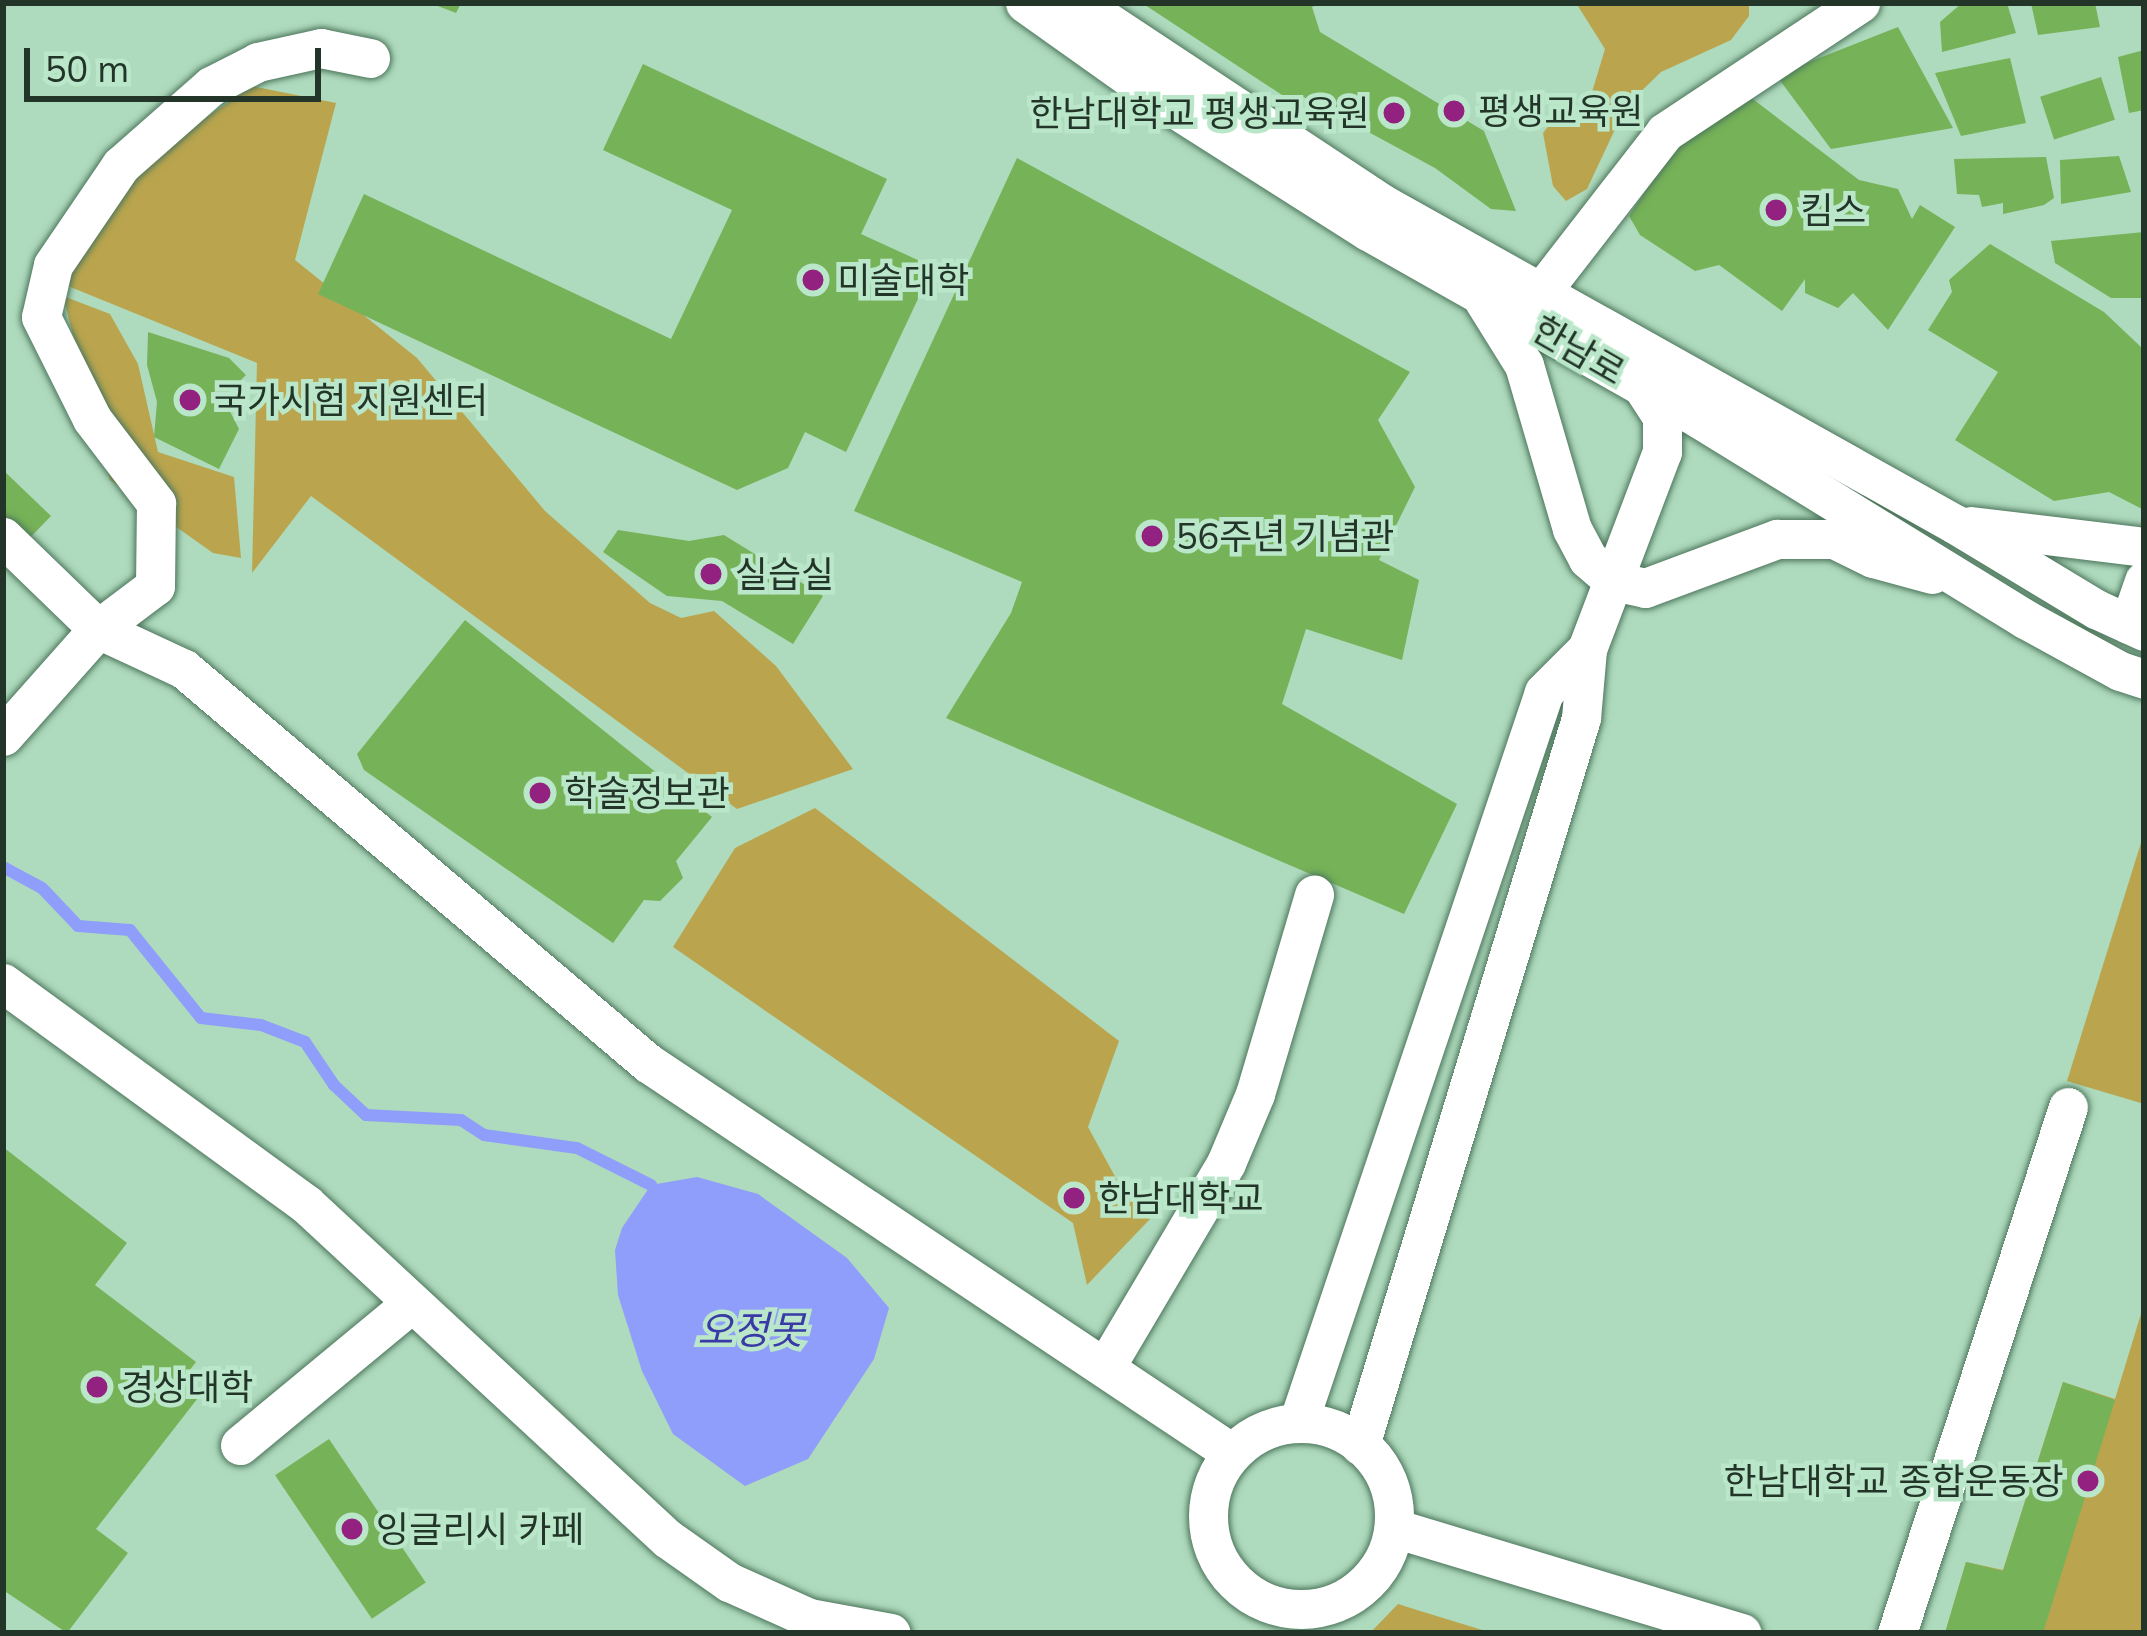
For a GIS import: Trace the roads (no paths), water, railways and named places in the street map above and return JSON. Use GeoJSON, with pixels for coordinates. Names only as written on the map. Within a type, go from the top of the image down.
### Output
{"type":"FeatureCollection","features":[{"type":"Feature","properties":{"kind":"street","name":"한남로"},"geometry":{"type":"LineString","coordinates":[[1024,3],[1160,99],[1368,231],[1719,430],[2120,671],[2144,679]]}},
{"type":"Feature","properties":{"kind":"street","name":"한남로"},"geometry":{"type":"LineString","coordinates":[[1079,3],[1382,203],[2137,627]]}},
{"type":"Feature","properties":{"kind":"street"},"geometry":{"type":"LineString","coordinates":[[1540,292],[1665,131],[1860,3]]}},
{"type":"Feature","properties":{"kind":"street"},"geometry":{"type":"LineString","coordinates":[[3,736],[98,629],[155,586],[156,503],[92,419],[41,317],[53,266],[121,165],[211,86],[258,62],[321,48],[370,58]]}},
{"type":"Feature","properties":{"kind":"street"},"geometry":{"type":"LineString","coordinates":[[1477,292],[1524,365],[1572,529],[1588,560],[1613,580],[1645,588],[1777,538],[1834,539],[1873,558],[1972,585]]}},
{"type":"Feature","properties":{"kind":"street"},"geometry":{"type":"LineString","coordinates":[[1360,1445],[1581,718],[1587,649],[1661,452],[1662,417],[1642,386]]}},
{"type":"Feature","properties":{"kind":"street"},"geometry":{"type":"LineString","coordinates":[[1661,452],[1684,428],[1719,430]]}},
{"type":"Feature","properties":{"kind":"street"},"geometry":{"type":"LineString","coordinates":[[1955,524],[2144,547]]}},
{"type":"Feature","properties":{"kind":"street"},"geometry":{"type":"LineString","coordinates":[[3,537],[98,629],[184,669],[648,1063],[1232,1453]]}},
{"type":"Feature","properties":{"kind":"street"},"geometry":{"type":"LineString","coordinates":[[2137,627],[2144,581]]}},
{"type":"Feature","properties":{"kind":"street"},"geometry":{"type":"LineString","coordinates":[[1298,1424],[1544,692],[1587,649]]}},
{"type":"Feature","properties":{"kind":"street"},"geometry":{"type":"LineString","coordinates":[[1106,1366],[1226,1163],[1255,1094],[1314,895]]}},
{"type":"Feature","properties":{"kind":"street"},"geometry":{"type":"LineString","coordinates":[[3,983],[306,1204],[409,1305],[668,1539],[729,1582],[809,1618],[891,1633]]}},
{"type":"Feature","properties":{"kind":"street"},"geometry":{"type":"LineString","coordinates":[[1897,1633],[2068,1107]]}},
{"type":"Feature","properties":{"kind":"street"},"geometry":{"type":"LineString","coordinates":[[239,1445],[409,1305]]}},
{"type":"Feature","properties":{"kind":"street"},"geometry":{"type":"LineString","coordinates":[[1298,1424],[1342,1432],[1360,1445],[1381,1468],[1392,1497],[1394,1528],[1385,1556],[1358,1589],[1284,1621],[1237,1585],[1219,1562],[1208,1505],[1232,1453],[1274,1427],[1298,1424]]}},
{"type":"Feature","properties":{"kind":"street"},"geometry":{"type":"LineString","coordinates":[[1394,1528],[1742,1633]]}},
{"type":"Feature","properties":{"kind":"water","name":"오정못"},"geometry":{"type":"Polygon","coordinates":[[[697,1177],[758,1194],[847,1258],[889,1308],[874,1359],[808,1459],[745,1486],[673,1434],[642,1371],[618,1295],[615,1250],[622,1228],[651,1185],[697,1177]]]}},
{"type":"Feature","properties":{"kind":"waterway"},"geometry":{"type":"LineString","coordinates":[[3,867],[42,888],[78,926],[130,930],[201,1018],[261,1025],[305,1042],[334,1085],[366,1115],[461,1120],[484,1135],[577,1148],[651,1185]]}},
{"type":"Feature","properties":{"kind":"place","name":"평생교육원"},"geometry":{"type":"Point","coordinates":[1454,111]}},
{"type":"Feature","properties":{"kind":"place","name":"한남대학교 평생교육원"},"geometry":{"type":"Point","coordinates":[1394,113]}},
{"type":"Feature","properties":{"kind":"place","name":"킴스"},"geometry":{"type":"Point","coordinates":[1776,210]}},
{"type":"Feature","properties":{"kind":"place","name":"미술대학"},"geometry":{"type":"Point","coordinates":[813,280]}},
{"type":"Feature","properties":{"kind":"place","name":"국가시험 지원센터"},"geometry":{"type":"Point","coordinates":[190,400]}},
{"type":"Feature","properties":{"kind":"place","name":"56주년 기념관"},"geometry":{"type":"Point","coordinates":[1152,536]}},
{"type":"Feature","properties":{"kind":"place","name":"실습실"},"geometry":{"type":"Point","coordinates":[711,574]}},
{"type":"Feature","properties":{"kind":"place","name":"학술정보관"},"geometry":{"type":"Point","coordinates":[540,793]}},
{"type":"Feature","properties":{"kind":"place","name":"한남대학교"},"geometry":{"type":"Point","coordinates":[1074,1198]}},
{"type":"Feature","properties":{"kind":"place","name":"경상대학"},"geometry":{"type":"Point","coordinates":[97,1387]}},
{"type":"Feature","properties":{"kind":"place","name":"한남대학교 종합운동장"},"geometry":{"type":"Point","coordinates":[2088,1481]}},
{"type":"Feature","properties":{"kind":"place","name":"잉글리시 카페"},"geometry":{"type":"Point","coordinates":[352,1529]}}]}
